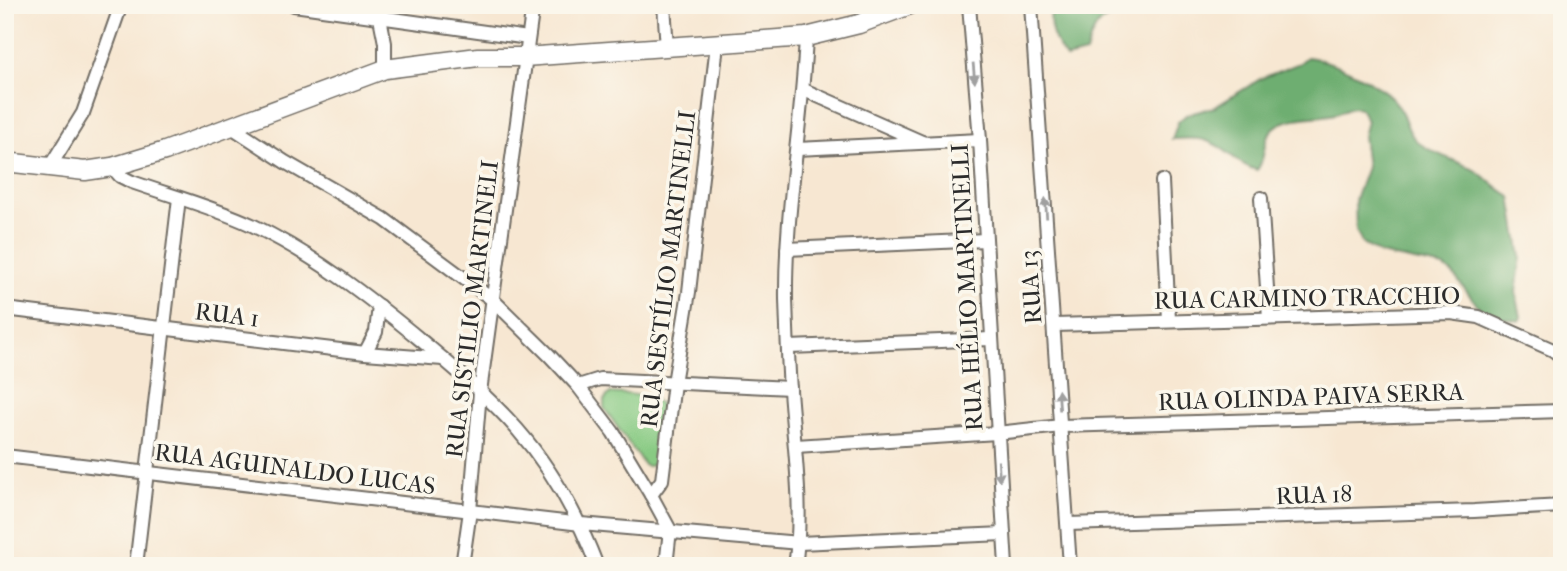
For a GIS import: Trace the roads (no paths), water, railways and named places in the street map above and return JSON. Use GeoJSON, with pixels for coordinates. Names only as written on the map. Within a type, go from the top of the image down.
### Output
{"type":"FeatureCollection","features":[{"type":"Feature","properties":{"kind":"main road"},"geometry":{"type":"LineString","coordinates":[[5,162],[85,171],[112,167],[165,151],[385,69],[478,57],[524,57],[806,37],[859,24],[910,5]]}},
{"type":"Feature","properties":{"kind":"street"},"geometry":{"type":"LineString","coordinates":[[49,168],[83,113],[121,5]]}},
{"type":"Feature","properties":{"kind":"street"},"geometry":{"type":"LineString","coordinates":[[294,5],[528,38]]}},
{"type":"Feature","properties":{"kind":"street","name":"RUA SISTILIO MARTINELI"},"geometry":{"type":"LineString","coordinates":[[462,566],[470,510],[480,392],[533,5]]}},
{"type":"Feature","properties":{"kind":"street"},"geometry":{"type":"LineString","coordinates":[[664,5],[667,48]]}},
{"type":"Feature","properties":{"kind":"street","name":"RUA HÉLIO MARTINELLI"},"geometry":{"type":"LineString","coordinates":[[969,5],[1006,566]]}},
{"type":"Feature","properties":{"kind":"street","name":"RUA 13"},"geometry":{"type":"LineString","coordinates":[[1031,5],[1070,566]]}},
{"type":"Feature","properties":{"kind":"street"},"geometry":{"type":"LineString","coordinates":[[380,18],[385,43],[385,69]]}},
{"type":"Feature","properties":{"kind":"street"},"geometry":{"type":"LineString","coordinates":[[795,566],[799,543],[796,446],[790,388],[787,249],[804,90],[806,37]]}},
{"type":"Feature","properties":{"kind":"street","name":"RUA SESTÍLIO MARTINELLI"},"geometry":{"type":"LineString","coordinates":[[651,495],[662,480],[689,292],[717,44]]}},
{"type":"Feature","properties":{"kind":"street"},"geometry":{"type":"LineString","coordinates":[[804,90],[925,143]]}},
{"type":"Feature","properties":{"kind":"street"},"geometry":{"type":"LineString","coordinates":[[230,126],[285,162],[384,219],[493,300],[578,386],[613,432],[670,530],[666,566]]}},
{"type":"Feature","properties":{"kind":"street"},"geometry":{"type":"LineString","coordinates":[[797,149],[980,140]]}},
{"type":"Feature","properties":{"kind":"street"},"geometry":{"type":"LineString","coordinates":[[112,167],[120,176],[132,182],[217,209],[287,243],[379,306],[443,359],[517,429],[553,477],[581,524],[597,566]]}},
{"type":"Feature","properties":{"kind":"street"},"geometry":{"type":"LineString","coordinates":[[1162,181],[1169,320]]}},
{"type":"Feature","properties":{"kind":"street"},"geometry":{"type":"LineString","coordinates":[[136,566],[179,198]]}},
{"type":"Feature","properties":{"kind":"street"},"geometry":{"type":"LineString","coordinates":[[1261,198],[1269,318]]}},
{"type":"Feature","properties":{"kind":"street"},"geometry":{"type":"LineString","coordinates":[[787,249],[986,240]]}},
{"type":"Feature","properties":{"kind":"street"},"geometry":{"type":"LineString","coordinates":[[365,353],[376,332],[379,306]]}},
{"type":"Feature","properties":{"kind":"street","name":"RUA 1"},"geometry":{"type":"LineString","coordinates":[[5,309],[365,353],[443,359]]}},
{"type":"Feature","properties":{"kind":"street","name":"RUA CARMINO TRACCHIO"},"geometry":{"type":"LineString","coordinates":[[1055,325],[1451,313],[1479,317],[1557,354]]}},
{"type":"Feature","properties":{"kind":"street"},"geometry":{"type":"LineString","coordinates":[[789,347],[991,339]]}},
{"type":"Feature","properties":{"kind":"street"},"geometry":{"type":"LineString","coordinates":[[578,386],[600,379],[790,388]]}},
{"type":"Feature","properties":{"kind":"street","name":"RUA OLINDA PAIVA SERRA"},"geometry":{"type":"LineString","coordinates":[[796,446],[997,433],[1061,426],[1562,411]]}},
{"type":"Feature","properties":{"kind":"street","name":"RUA AGUINALDO LUCAS"},"geometry":{"type":"LineString","coordinates":[[5,456],[581,524]]}},
{"type":"Feature","properties":{"kind":"street","name":"RUA 18"},"geometry":{"type":"LineString","coordinates":[[1068,524],[1461,512],[1562,506]]}},
{"type":"Feature","properties":{"kind":"street"},"geometry":{"type":"LineString","coordinates":[[581,524],[799,543],[1004,534]]}}]}
